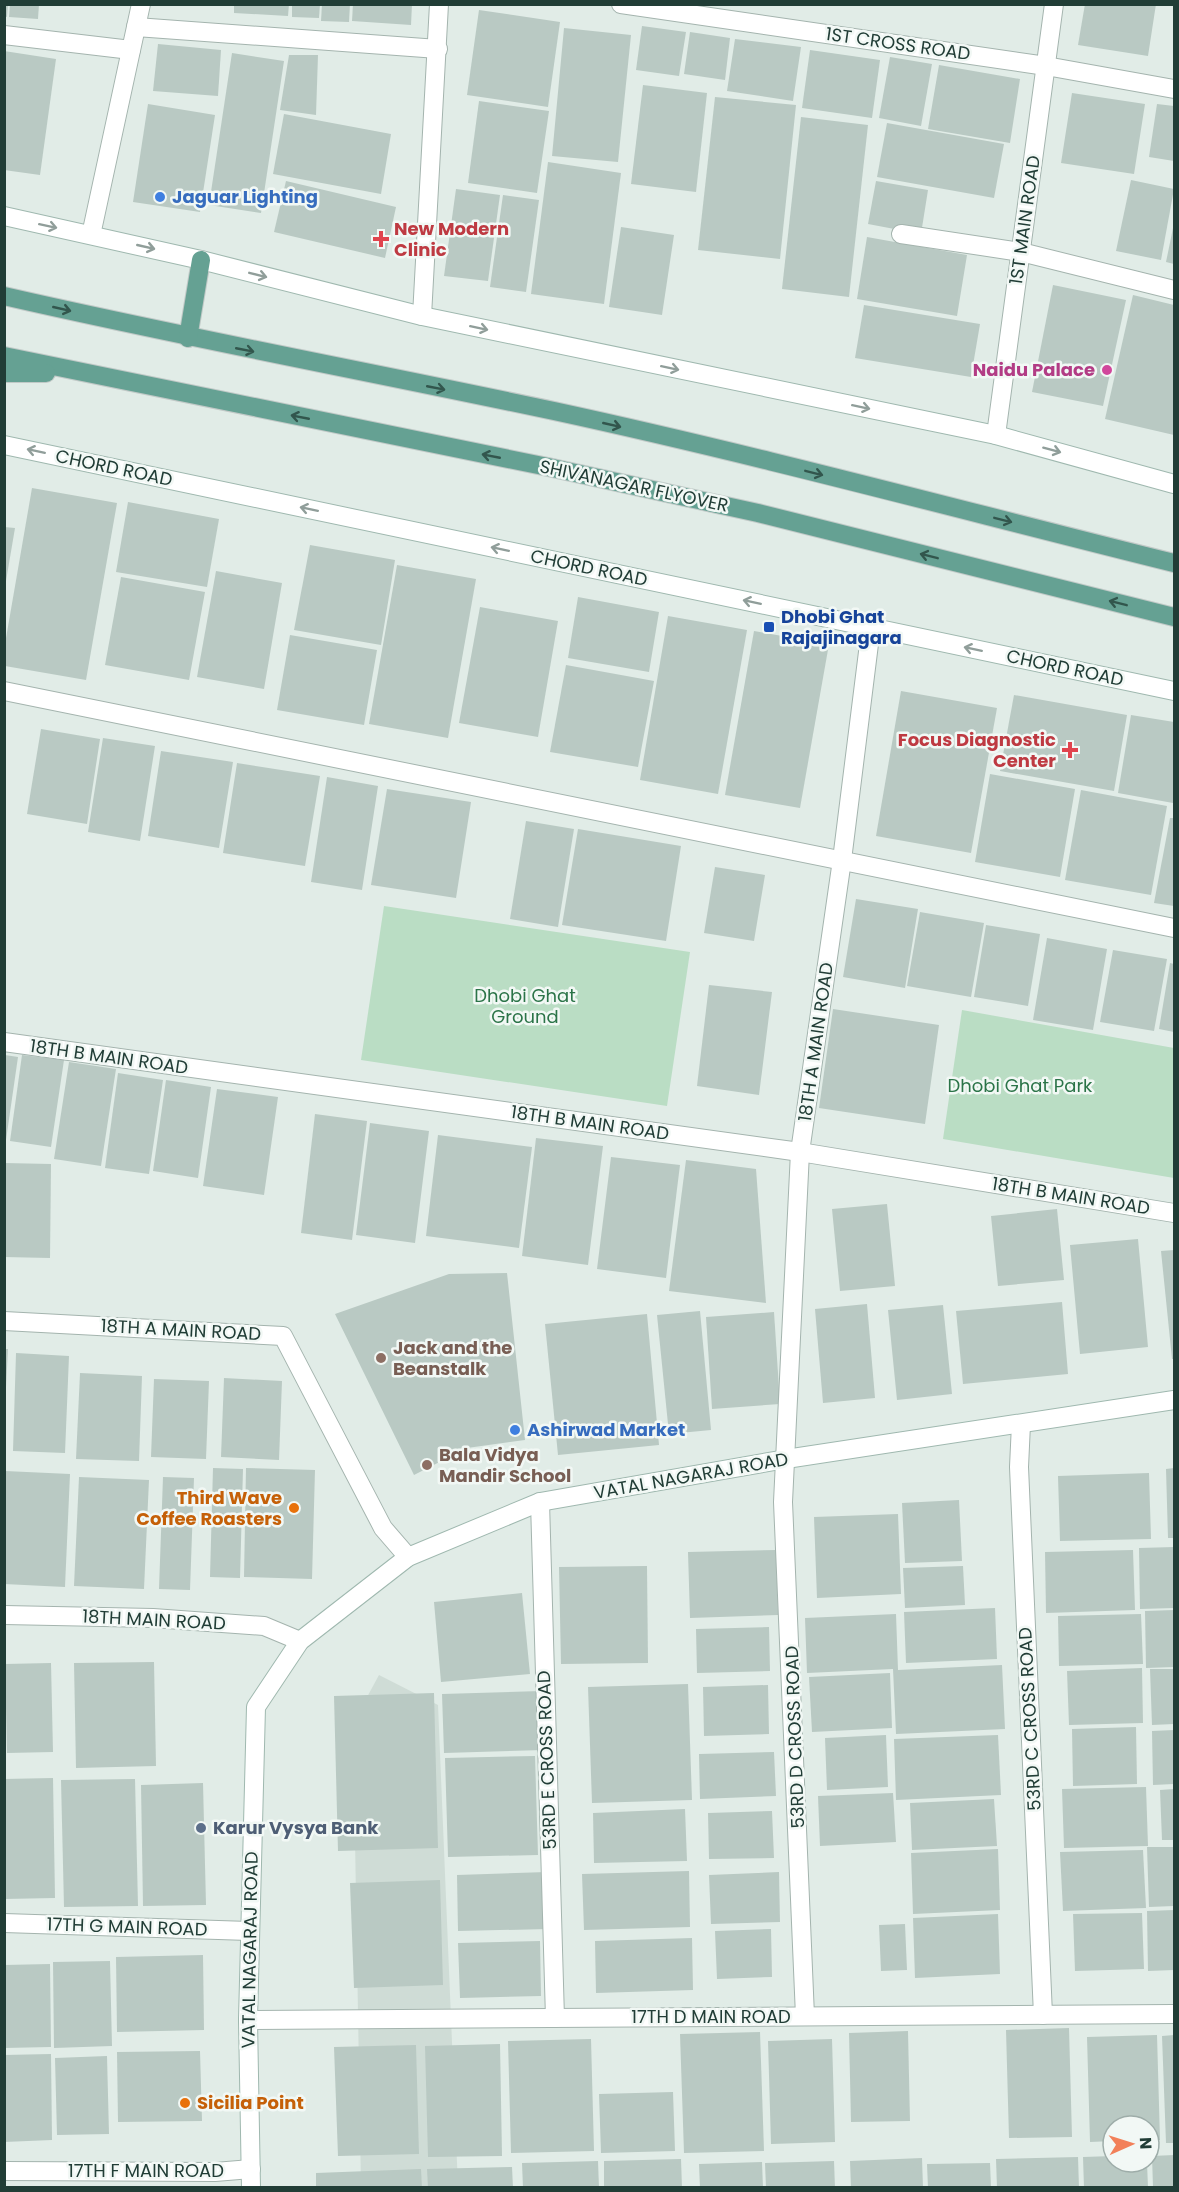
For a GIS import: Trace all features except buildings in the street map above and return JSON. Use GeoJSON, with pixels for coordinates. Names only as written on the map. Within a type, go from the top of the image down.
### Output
{"type":"FeatureCollection","features":[{"type":"Feature","properties":{"kind":"main road"},"geometry":{"type":"LineString","coordinates":[[188,338],[201,260]]}},
{"type":"Feature","properties":{"kind":"main road"},"geometry":{"type":"LineString","coordinates":[[4,296],[188,338],[555,411],[1174,563]]}},
{"type":"Feature","properties":{"kind":"main road"},"geometry":{"type":"LineString","coordinates":[[4,356],[89,374]]}},
{"type":"Feature","properties":{"kind":"main road"},"geometry":{"type":"LineString","coordinates":[[4,373],[89,374]]}},
{"type":"Feature","properties":{"kind":"main road","name":"SHIVANAGAR FLYOVER"},"geometry":{"type":"LineString","coordinates":[[89,374],[548,467],[758,513],[1174,617]]}},
{"type":"Feature","properties":{"kind":"street"},"geometry":{"type":"LineString","coordinates":[[91,235],[141,4]]}},
{"type":"Feature","properties":{"kind":"street"},"geometry":{"type":"LineString","coordinates":[[422,316],[440,4]]}},
{"type":"Feature","properties":{"kind":"street","name":"1ST CROSS ROAD"},"geometry":{"type":"LineString","coordinates":[[621,4],[1046,66],[1174,89]]}},
{"type":"Feature","properties":{"kind":"street","name":"1ST MAIN ROAD"},"geometry":{"type":"LineString","coordinates":[[996,435],[1054,4]]}},
{"type":"Feature","properties":{"kind":"street"},"geometry":{"type":"LineString","coordinates":[[136,27],[438,49]]}},
{"type":"Feature","properties":{"kind":"street"},"geometry":{"type":"LineString","coordinates":[[4,35],[131,50]]}},
{"type":"Feature","properties":{"kind":"street"},"geometry":{"type":"LineString","coordinates":[[4,216],[201,260],[422,316],[996,435],[1174,483]]}},
{"type":"Feature","properties":{"kind":"street"},"geometry":{"type":"LineString","coordinates":[[901,234],[1022,252],[1174,290]]}},
{"type":"Feature","properties":{"kind":"street","name":"CHORD ROAD"},"geometry":{"type":"LineString","coordinates":[[4,445],[1174,691]]}},
{"type":"Feature","properties":{"kind":"street","name":"18TH A MAIN ROAD"},"geometry":{"type":"LineString","coordinates":[[786,1459],[800,1152],[842,860],[871,628]]}},
{"type":"Feature","properties":{"kind":"street"},"geometry":{"type":"LineString","coordinates":[[4,692],[1174,928]]}},
{"type":"Feature","properties":{"kind":"street","name":"18TH B MAIN ROAD"},"geometry":{"type":"LineString","coordinates":[[4,1041],[800,1152],[1174,1213]]}},
{"type":"Feature","properties":{"kind":"street","name":"18TH A MAIN ROAD"},"geometry":{"type":"LineString","coordinates":[[4,1320],[283,1336],[383,1528],[408,1557]]}},
{"type":"Feature","properties":{"kind":"street","name":"VATAL NAGARAJ ROAD"},"geometry":{"type":"LineString","coordinates":[[251,2187],[248,2020],[256,1707],[300,1641],[408,1557],[540,1502],[786,1459],[1174,1400]]}},
{"type":"Feature","properties":{"kind":"street","name":"53RD C CROSS ROAD"},"geometry":{"type":"LineString","coordinates":[[1021,1424],[1019,1467],[1043,2015]]}},
{"type":"Feature","properties":{"kind":"street","name":"53RD D CROSS ROAD"},"geometry":{"type":"LineString","coordinates":[[786,1459],[783,1502],[805,2016]]}},
{"type":"Feature","properties":{"kind":"street","name":"53RD E CROSS ROAD"},"geometry":{"type":"LineString","coordinates":[[540,1502],[555,2018]]}},
{"type":"Feature","properties":{"kind":"street","name":"18TH MAIN ROAD"},"geometry":{"type":"LineString","coordinates":[[4,1615],[153,1618],[264,1626],[300,1641]]}},
{"type":"Feature","properties":{"kind":"street","name":"17TH G MAIN ROAD"},"geometry":{"type":"LineString","coordinates":[[4,1923],[249,1931]]}},
{"type":"Feature","properties":{"kind":"street","name":"17TH D MAIN ROAD"},"geometry":{"type":"LineString","coordinates":[[248,2020],[1174,2014]]}},
{"type":"Feature","properties":{"kind":"street","name":"17TH F MAIN ROAD"},"geometry":{"type":"LineString","coordinates":[[4,2171],[215,2172],[250,2169]]}},
{"type":"Feature","properties":{"kind":"shaded area"},"geometry":{"type":"Polygon","coordinates":[[[379,1675],[438,1705],[458,2187],[361,2187],[353,1723],[379,1675]]]}},
{"type":"Feature","properties":{"kind":"green space","name":"Dhobi Ghat Ground"},"geometry":{"type":"Polygon","coordinates":[[[384,906],[690,952],[667,1106],[361,1060],[384,906]]]}},
{"type":"Feature","properties":{"kind":"green space","name":"Dhobi Ghat Park"},"geometry":{"type":"Polygon","coordinates":[[[962,1010],[1174,1048],[1174,1178],[943,1139],[962,1010]]]}},
{"type":"Feature","properties":{"kind":"place","name":"Jaguar Lighting"},"geometry":{"type":"Point","coordinates":[160,197]}},
{"type":"Feature","properties":{"kind":"place","name":"New Modern Clinic"},"geometry":{"type":"Point","coordinates":[381,239]}},
{"type":"Feature","properties":{"kind":"place","name":"Naidu Palace"},"geometry":{"type":"Point","coordinates":[1107,370]}},
{"type":"Feature","properties":{"kind":"place","name":"Dhobi Ghat Rajajinagara"},"geometry":{"type":"Point","coordinates":[769,627]}},
{"type":"Feature","properties":{"kind":"place","name":"Focus Diagnostic Center"},"geometry":{"type":"Point","coordinates":[1070,750]}},
{"type":"Feature","properties":{"kind":"place","name":"Jack and the Beanstalk"},"geometry":{"type":"Point","coordinates":[381,1358]}},
{"type":"Feature","properties":{"kind":"place","name":"Ashirwad Market"},"geometry":{"type":"Point","coordinates":[515,1430]}},
{"type":"Feature","properties":{"kind":"place","name":"Bala Vidya Mandir School"},"geometry":{"type":"Point","coordinates":[427,1465]}},
{"type":"Feature","properties":{"kind":"place","name":"Third Wave Coffee Roasters"},"geometry":{"type":"Point","coordinates":[294,1508]}},
{"type":"Feature","properties":{"kind":"place","name":"Karur Vysya Bank"},"geometry":{"type":"Point","coordinates":[201,1828]}},
{"type":"Feature","properties":{"kind":"place","name":"Sicilia Point"},"geometry":{"type":"Point","coordinates":[185,2103]}}]}
